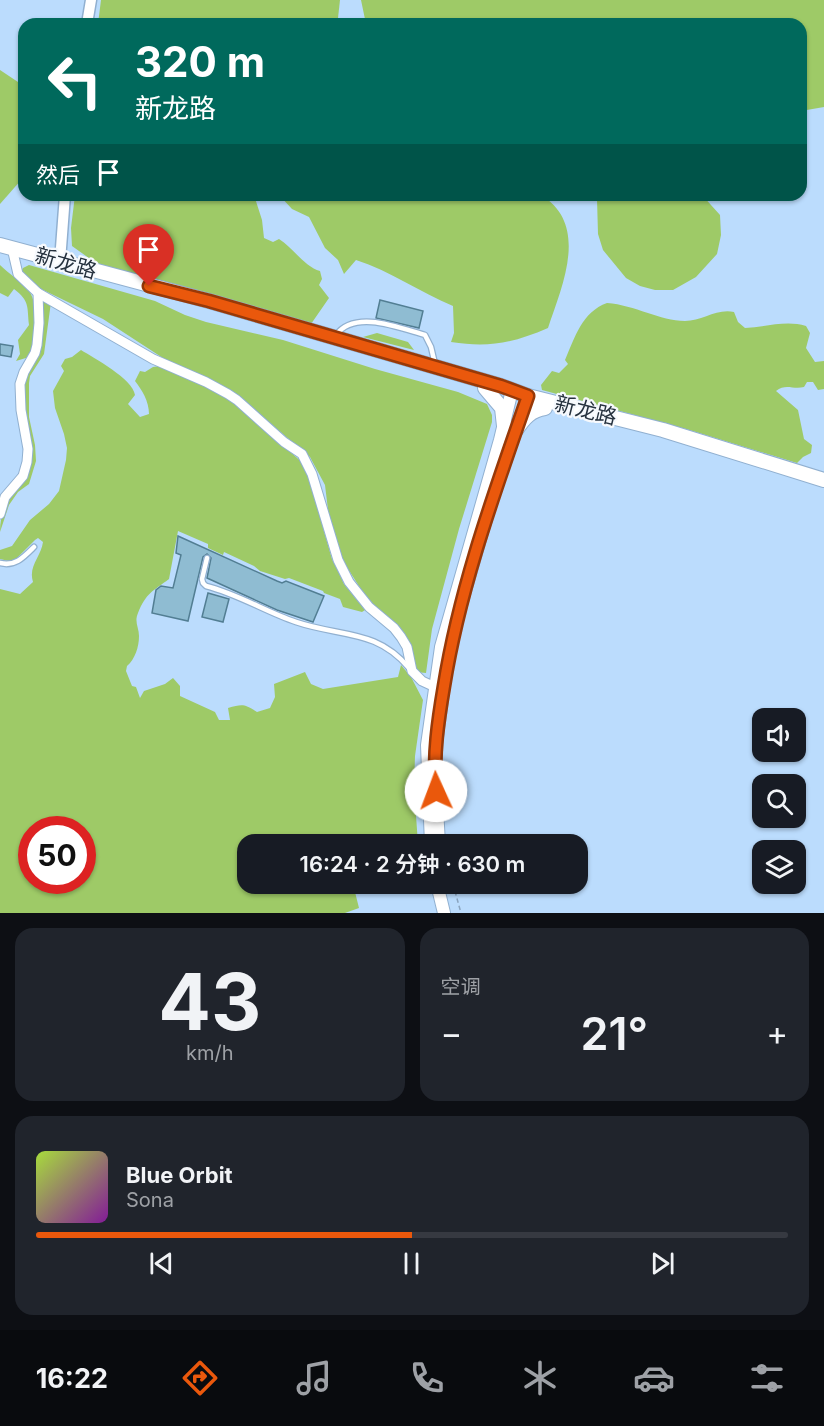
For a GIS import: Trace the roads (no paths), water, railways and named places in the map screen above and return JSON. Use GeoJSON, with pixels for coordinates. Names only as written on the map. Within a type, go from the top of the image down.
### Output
{"type":"FeatureCollection","features":[{"type":"Feature","properties":{"kind":"main road","name":"新龙路"},"geometry":{"type":"LineString","coordinates":[[6,250],[60,261],[334,338],[435,367],[527,399],[663,430],[824,480]]}},
{"type":"Feature","properties":{"kind":"main road","name":"新龙路"},"geometry":{"type":"LineString","coordinates":[[6,250],[511,394]]}},
{"type":"Feature","properties":{"kind":"main road"},"geometry":{"type":"LineString","coordinates":[[485,388],[502,408],[510,428]]}},
{"type":"Feature","properties":{"kind":"main road"},"geometry":{"type":"LineString","coordinates":[[438,834],[435,744],[447,663],[454,629],[510,428],[511,394]]}},
{"type":"Feature","properties":{"kind":"main road","name":"新龙路"},"geometry":{"type":"LineString","coordinates":[[527,399],[545,408],[658,436],[824,485]]}},
{"type":"Feature","properties":{"kind":"main road"},"geometry":{"type":"LineString","coordinates":[[430,834],[426,758],[445,628],[510,428],[527,399]]}},
{"type":"Feature","properties":{"kind":"main road"},"geometry":{"type":"LineString","coordinates":[[510,428],[526,416],[545,408]]}},
{"type":"Feature","properties":{"kind":"main road"},"geometry":{"type":"LineString","coordinates":[[439,894],[444,913]]}},
{"type":"Feature","properties":{"kind":"main road"},"geometry":{"type":"LineString","coordinates":[[447,894],[452,913]]}},
{"type":"Feature","properties":{"kind":"street"},"geometry":{"type":"LineString","coordinates":[[88,18],[91,0]]}},
{"type":"Feature","properties":{"kind":"street"},"geometry":{"type":"LineString","coordinates":[[60,261],[65,201]]}},
{"type":"Feature","properties":{"kind":"street"},"geometry":{"type":"LineString","coordinates":[[6,250],[18,274],[38,293],[153,359],[228,394],[284,442],[302,454],[312,474],[327,519],[331,541],[343,571],[355,591],[369,607],[401,637],[407,647],[412,671],[422,681],[435,687]]}},
{"type":"Feature","properties":{"kind":"street"},"geometry":{"type":"LineString","coordinates":[[0,514],[5,497],[23,476],[27,462],[28,449],[21,410],[20,384],[37,345],[38,293]]}},
{"type":"Feature","properties":{"kind":"lane"},"geometry":{"type":"LineString","coordinates":[[334,338],[340,330],[368,320],[425,335],[431,346],[435,367]]}},
{"type":"Feature","properties":{"kind":"lane"},"geometry":{"type":"LineString","coordinates":[[0,563],[8,565],[14,563],[34,547]]}},
{"type":"Feature","properties":{"kind":"lane"},"geometry":{"type":"LineString","coordinates":[[207,558],[202,579],[206,586],[295,622],[377,642],[395,652],[412,671]]}}]}
